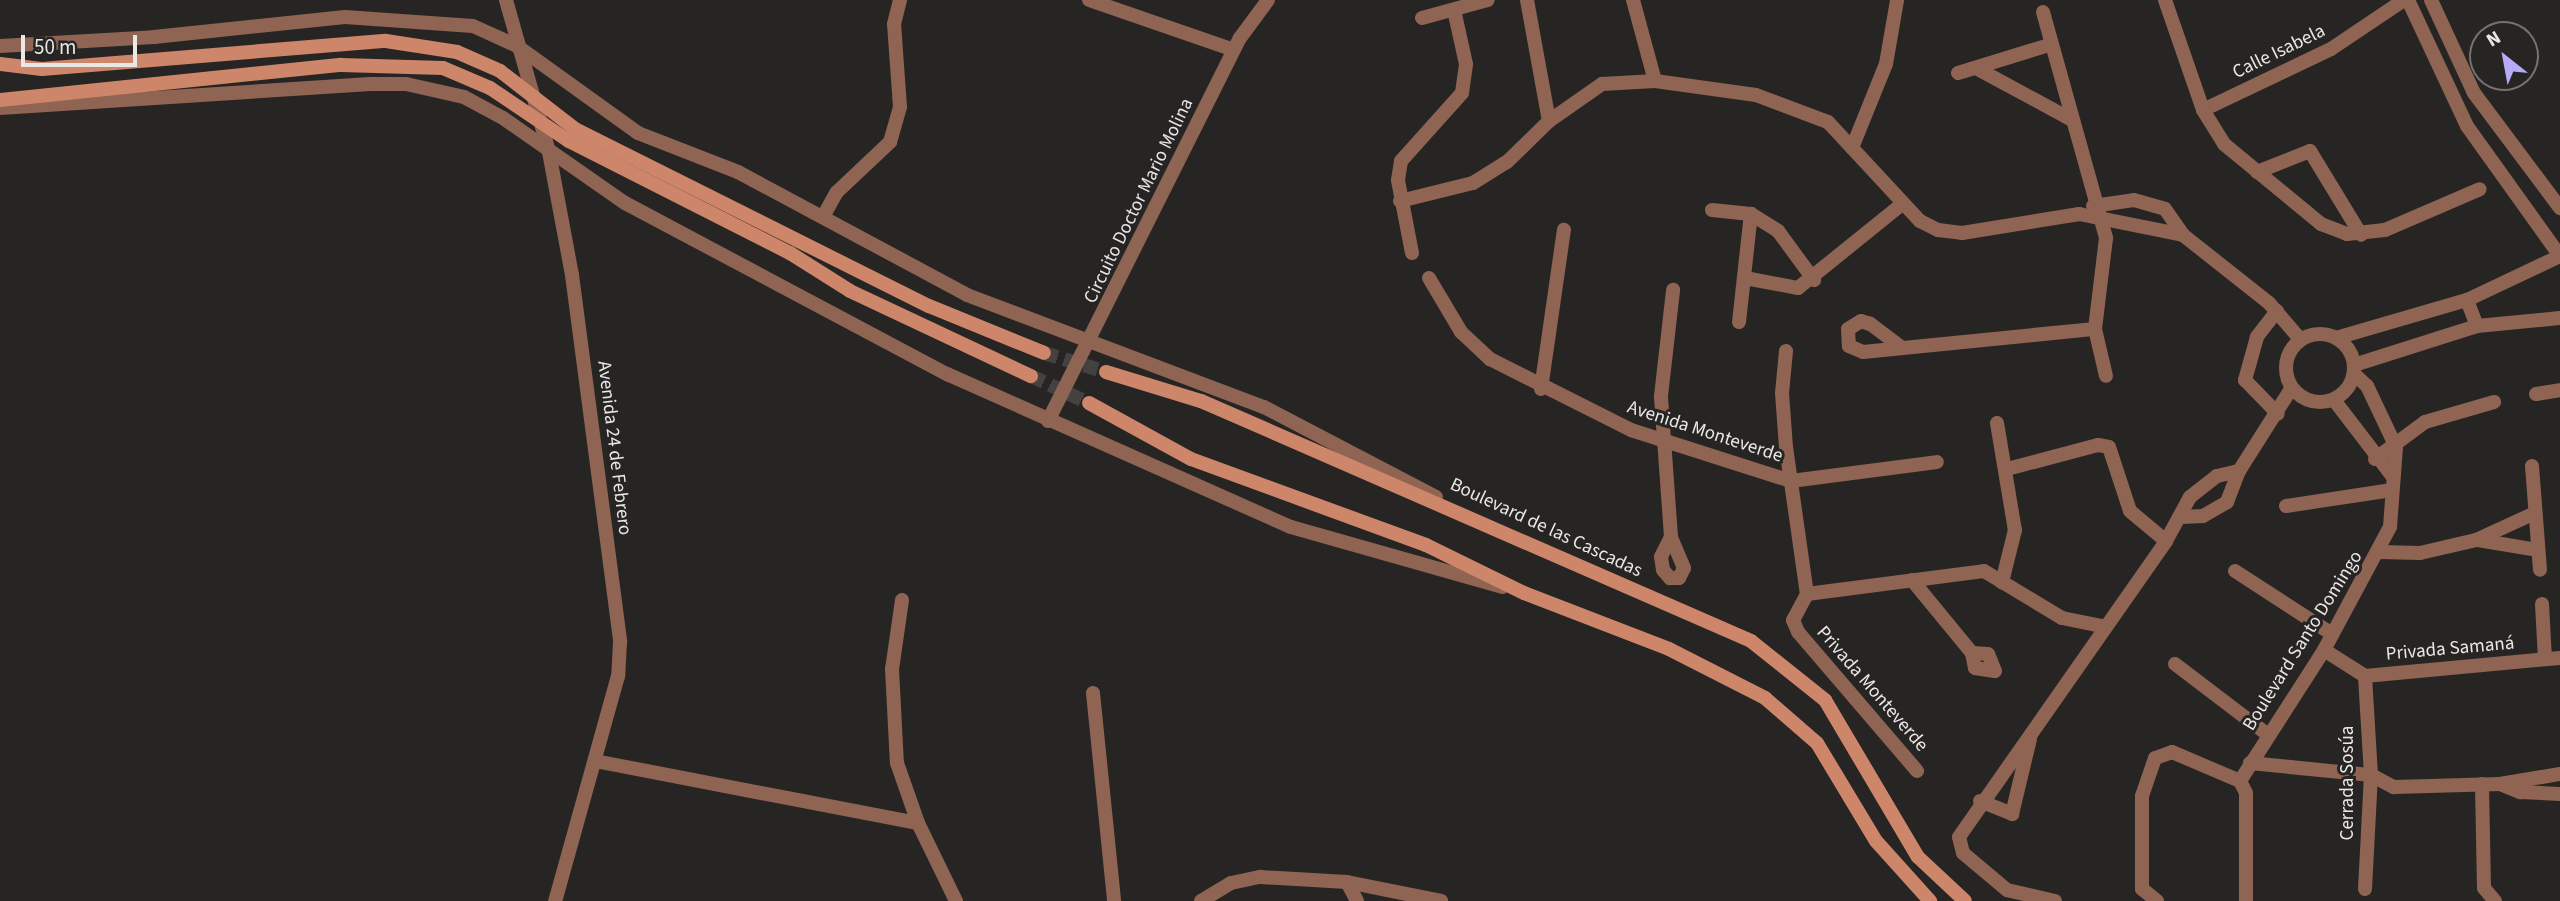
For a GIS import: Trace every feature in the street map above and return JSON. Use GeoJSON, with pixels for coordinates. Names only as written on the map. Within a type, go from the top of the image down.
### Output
{"type":"FeatureCollection","features":[{"type":"Feature","properties":{"kind":"main road"},"geometry":{"type":"LineString","coordinates":[[0,64],[42,69],[386,41],[457,52],[500,71],[572,135],[929,306],[1044,353]]}},
{"type":"Feature","properties":{"kind":"main road"},"geometry":{"type":"LineString","coordinates":[[0,100],[341,65],[443,68],[491,88],[790,253],[850,290],[1031,376]]}},
{"type":"Feature","properties":{"kind":"main road"},"geometry":{"type":"LineString","coordinates":[[1106,372],[1201,401],[1486,525]]}},
{"type":"Feature","properties":{"kind":"main road"},"geometry":{"type":"LineString","coordinates":[[1089,403],[1191,459],[1426,545],[1524,593],[1669,649],[1790,717],[1817,743],[1891,862],[1930,901]]}},
{"type":"Feature","properties":{"kind":"main road","name":"Boulevard de las Cascadas"},"geometry":{"type":"LineString","coordinates":[[1486,525],[1602,579],[1702,615],[1798,674],[1848,732],[1918,857],[1965,901]]}},
{"type":"Feature","properties":{"kind":"street","name":"Avenida 24 de Febrero"},"geometry":{"type":"LineString","coordinates":[[506,0],[517,46],[550,152],[572,275],[620,642],[618,677],[555,901]]}},
{"type":"Feature","properties":{"kind":"street"},"geometry":{"type":"LineString","coordinates":[[824,215],[837,192],[890,142],[900,107],[894,24],[900,0]]}},
{"type":"Feature","properties":{"kind":"street"},"geometry":{"type":"LineString","coordinates":[[1089,0],[1234,50]]}},
{"type":"Feature","properties":{"kind":"street","name":"Circuito Doctor Mario Molina"},"geometry":{"type":"LineString","coordinates":[[1048,421],[1091,343],[1234,50],[1268,0]]}},
{"type":"Feature","properties":{"kind":"street"},"geometry":{"type":"LineString","coordinates":[[1422,18],[1489,0]]}},
{"type":"Feature","properties":{"kind":"street"},"geometry":{"type":"LineString","coordinates":[[1527,0],[1549,121]]}},
{"type":"Feature","properties":{"kind":"street"},"geometry":{"type":"LineString","coordinates":[[1633,0],[1655,81]]}},
{"type":"Feature","properties":{"kind":"street"},"geometry":{"type":"LineString","coordinates":[[1852,148],[1886,64],[1898,0]]}},
{"type":"Feature","properties":{"kind":"street"},"geometry":{"type":"LineString","coordinates":[[2165,0],[2203,110],[2224,144],[2321,224],[2361,235],[2480,189]]}},
{"type":"Feature","properties":{"kind":"street"},"geometry":{"type":"LineString","coordinates":[[2334,400],[2303,399],[2291,389],[2285,372],[2288,353],[2301,339],[2318,334],[2336,338],[2467,300],[2560,256],[2513,186],[2467,126],[2406,0]]}},
{"type":"Feature","properties":{"kind":"street","name":"Calle Isabela"},"geometry":{"type":"LineString","coordinates":[[2203,110],[2331,49],[2406,0]]}},
{"type":"Feature","properties":{"kind":"street"},"geometry":{"type":"LineString","coordinates":[[2431,0],[2474,93],[2560,208]]}},
{"type":"Feature","properties":{"kind":"street"},"geometry":{"type":"LineString","coordinates":[[1412,253],[1400,201],[1401,161],[1462,93],[1466,64],[1454,10]]}},
{"type":"Feature","properties":{"kind":"street"},"geometry":{"type":"LineString","coordinates":[[2043,12],[2049,46],[2103,219],[2106,238],[2095,329],[2106,376]]}},
{"type":"Feature","properties":{"kind":"street","name":"Boulevard de las Cascadas"},"geometry":{"type":"LineString","coordinates":[[0,46],[374,17],[472,26],[517,46],[638,133],[738,172],[824,215],[967,295],[1091,343],[1182,373],[1275,412],[1486,525]]}},
{"type":"Feature","properties":{"kind":"street"},"geometry":{"type":"LineString","coordinates":[[1958,73],[2049,46]]}},
{"type":"Feature","properties":{"kind":"street"},"geometry":{"type":"LineString","coordinates":[[1976,68],[2072,120]]}},
{"type":"Feature","properties":{"kind":"street"},"geometry":{"type":"LineString","coordinates":[[1400,201],[1473,183],[1507,162],[1549,121],[1602,84],[1655,81],[1796,106],[1828,122],[1902,204],[1929,226],[1962,233],[2079,214],[2183,235]]}},
{"type":"Feature","properties":{"kind":"street"},"geometry":{"type":"LineString","coordinates":[[0,108],[406,85],[464,97],[625,203],[902,353],[1048,421],[1291,527],[1524,593]]}},
{"type":"Feature","properties":{"kind":"street"},"geometry":{"type":"LineString","coordinates":[[2257,173],[2310,151],[2361,235]]}},
{"type":"Feature","properties":{"kind":"street"},"geometry":{"type":"LineString","coordinates":[[2513,186],[2536,174]]}},
{"type":"Feature","properties":{"kind":"street"},"geometry":{"type":"LineString","coordinates":[[2079,214],[2099,202],[2151,203],[2174,218],[2183,235],[2277,311],[2301,339]]}},
{"type":"Feature","properties":{"kind":"street"},"geometry":{"type":"LineString","coordinates":[[1745,278],[1798,288],[1814,280],[1902,204]]}},
{"type":"Feature","properties":{"kind":"street"},"geometry":{"type":"LineString","coordinates":[[1712,210],[1751,214],[1777,231],[1814,280]]}},
{"type":"Feature","properties":{"kind":"street"},"geometry":{"type":"LineString","coordinates":[[1738,322],[1751,214]]}},
{"type":"Feature","properties":{"kind":"street"},"geometry":{"type":"LineString","coordinates":[[1541,389],[1563,230]]}},
{"type":"Feature","properties":{"kind":"street","name":"Avenida Monteverde"},"geometry":{"type":"LineString","coordinates":[[1429,278],[1461,331],[1490,359],[1541,389],[1665,439],[1791,481],[1807,594]]}},
{"type":"Feature","properties":{"kind":"street"},"geometry":{"type":"LineString","coordinates":[[1671,537],[1661,396],[1673,290]]}},
{"type":"Feature","properties":{"kind":"street"},"geometry":{"type":"LineString","coordinates":[[2467,300],[2477,326]]}},
{"type":"Feature","properties":{"kind":"street"},"geometry":{"type":"LineString","coordinates":[[2277,311],[2257,337],[2245,380],[2278,414]]}},
{"type":"Feature","properties":{"kind":"street"},"geometry":{"type":"LineString","coordinates":[[2334,400],[2354,369],[2477,326],[2560,318]]}},
{"type":"Feature","properties":{"kind":"street"},"geometry":{"type":"LineString","coordinates":[[1901,347],[1951,347],[2095,329]]}},
{"type":"Feature","properties":{"kind":"street"},"geometry":{"type":"LineString","coordinates":[[2336,338],[2367,386],[2396,447]]}},
{"type":"Feature","properties":{"kind":"street"},"geometry":{"type":"LineString","coordinates":[[1786,351],[1782,393],[1791,481],[1937,462]]}},
{"type":"Feature","properties":{"kind":"street"},"geometry":{"type":"LineString","coordinates":[[2182,517],[2203,516],[2227,502],[2239,471],[2278,414],[2291,389]]}},
{"type":"Feature","properties":{"kind":"street"},"geometry":{"type":"LineString","coordinates":[[2536,394],[2560,390]]}},
{"type":"Feature","properties":{"kind":"street"},"geometry":{"type":"LineString","coordinates":[[2286,506],[2393,483],[2334,400]]}},
{"type":"Feature","properties":{"kind":"street"},"geometry":{"type":"LineString","coordinates":[[2375,459],[2396,447],[2426,422],[2494,402]]}},
{"type":"Feature","properties":{"kind":"street"},"geometry":{"type":"LineString","coordinates":[[1997,423],[2007,469],[2015,542],[2002,582]]}},
{"type":"Feature","properties":{"kind":"street"},"geometry":{"type":"LineString","coordinates":[[2007,469],[2098,445],[2109,447],[2130,511],[2166,541]]}},
{"type":"Feature","properties":{"kind":"street","name":"Boulevard Santo Domingo"},"geometry":{"type":"LineString","coordinates":[[2240,781],[2267,734],[2324,649],[2380,552],[2390,527],[2396,447]]}},
{"type":"Feature","properties":{"kind":"street"},"geometry":{"type":"LineString","coordinates":[[2532,466],[2540,570]]}},
{"type":"Feature","properties":{"kind":"street"},"geometry":{"type":"LineString","coordinates":[[2055,901],[2007,890],[1963,853],[1959,836],[1980,801],[2032,731],[2102,626],[2166,541],[2201,486],[2239,471]]}},
{"type":"Feature","properties":{"kind":"street"},"geometry":{"type":"LineString","coordinates":[[2380,552],[2420,553],[2476,540],[2535,513]]}},
{"type":"Feature","properties":{"kind":"street"},"geometry":{"type":"LineString","coordinates":[[2476,540],[2538,550]]}},
{"type":"Feature","properties":{"kind":"street"},"geometry":{"type":"LineString","coordinates":[[2235,570],[2332,634]]}},
{"type":"Feature","properties":{"kind":"street"},"geometry":{"type":"LineString","coordinates":[[1807,594],[1983,571],[2062,618],[2102,626]]}},
{"type":"Feature","properties":{"kind":"street"},"geometry":{"type":"LineString","coordinates":[[1912,580],[1972,653]]}},
{"type":"Feature","properties":{"kind":"street","name":"Privada Monteverde"},"geometry":{"type":"LineString","coordinates":[[1807,594],[1793,620],[1798,632],[1917,771]]}},
{"type":"Feature","properties":{"kind":"street"},"geometry":{"type":"LineString","coordinates":[[902,600],[892,669],[897,762],[918,823],[956,901]]}},
{"type":"Feature","properties":{"kind":"street"},"geometry":{"type":"LineString","coordinates":[[2542,604],[2545,659]]}},
{"type":"Feature","properties":{"kind":"street"},"geometry":{"type":"LineString","coordinates":[[2543,632],[2560,630]]}},
{"type":"Feature","properties":{"kind":"street","name":"Privada Samaná"},"geometry":{"type":"LineString","coordinates":[[2324,649],[2365,676],[2560,658]]}},
{"type":"Feature","properties":{"kind":"street"},"geometry":{"type":"LineString","coordinates":[[2175,664],[2267,734]]}},
{"type":"Feature","properties":{"kind":"street","name":"Cerrada Sosúa"},"geometry":{"type":"LineString","coordinates":[[2365,676],[2371,775],[2365,889]]}},
{"type":"Feature","properties":{"kind":"street"},"geometry":{"type":"LineString","coordinates":[[1093,693],[1114,901]]}},
{"type":"Feature","properties":{"kind":"street"},"geometry":{"type":"LineString","coordinates":[[1980,801],[2012,814],[2032,731]]}},
{"type":"Feature","properties":{"kind":"street"},"geometry":{"type":"LineString","coordinates":[[2157,901],[2141,889],[2142,796],[2155,758],[2172,752],[2240,781],[2248,811],[2245,901]]}},
{"type":"Feature","properties":{"kind":"street"},"geometry":{"type":"LineString","coordinates":[[595,761],[918,823]]}},
{"type":"Feature","properties":{"kind":"street"},"geometry":{"type":"LineString","coordinates":[[2250,763],[2371,775],[2394,788],[2500,784],[2560,774]]}},
{"type":"Feature","properties":{"kind":"street"},"geometry":{"type":"LineString","coordinates":[[2482,784],[2484,888],[2495,901]]}},
{"type":"Feature","properties":{"kind":"street"},"geometry":{"type":"LineString","coordinates":[[2500,784],[2520,792],[2560,794]]}},
{"type":"Feature","properties":{"kind":"street"},"geometry":{"type":"LineString","coordinates":[[1200,901],[1231,883],[1259,877],[1347,882],[1441,901]]}},
{"type":"Feature","properties":{"kind":"street"},"geometry":{"type":"LineString","coordinates":[[1347,882],[1357,901]]}},
{"type":"Feature","properties":{"kind":"tunnel"},"geometry":{"type":"LineString","coordinates":[[1044,353],[1106,372]]}},
{"type":"Feature","properties":{"kind":"tunnel"},"geometry":{"type":"LineString","coordinates":[[1031,376],[1089,403]]}}]}
